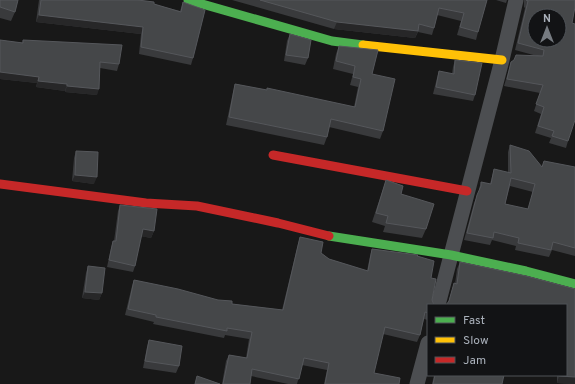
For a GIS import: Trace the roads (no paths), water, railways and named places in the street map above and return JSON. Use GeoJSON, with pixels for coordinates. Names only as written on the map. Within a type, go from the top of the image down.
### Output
{"type":"FeatureCollection","features":[{"type":"Feature","properties":{"kind":"street"},"geometry":{"type":"LineString","coordinates":[[188,0],[332,41],[502,60]]}},
{"type":"Feature","properties":{"kind":"street"},"geometry":{"type":"LineString","coordinates":[[438,304],[502,60],[516,0]]}},
{"type":"Feature","properties":{"kind":"street"},"geometry":{"type":"LineString","coordinates":[[273,156],[468,191]]}},
{"type":"Feature","properties":{"kind":"street"},"geometry":{"type":"LineString","coordinates":[[0,184],[146,204],[197,206],[278,223],[328,236],[451,255],[526,271],[575,284]]}},
{"type":"Feature","properties":{"kind":"street"},"geometry":{"type":"LineString","coordinates":[[417,384],[427,347]]}}]}
